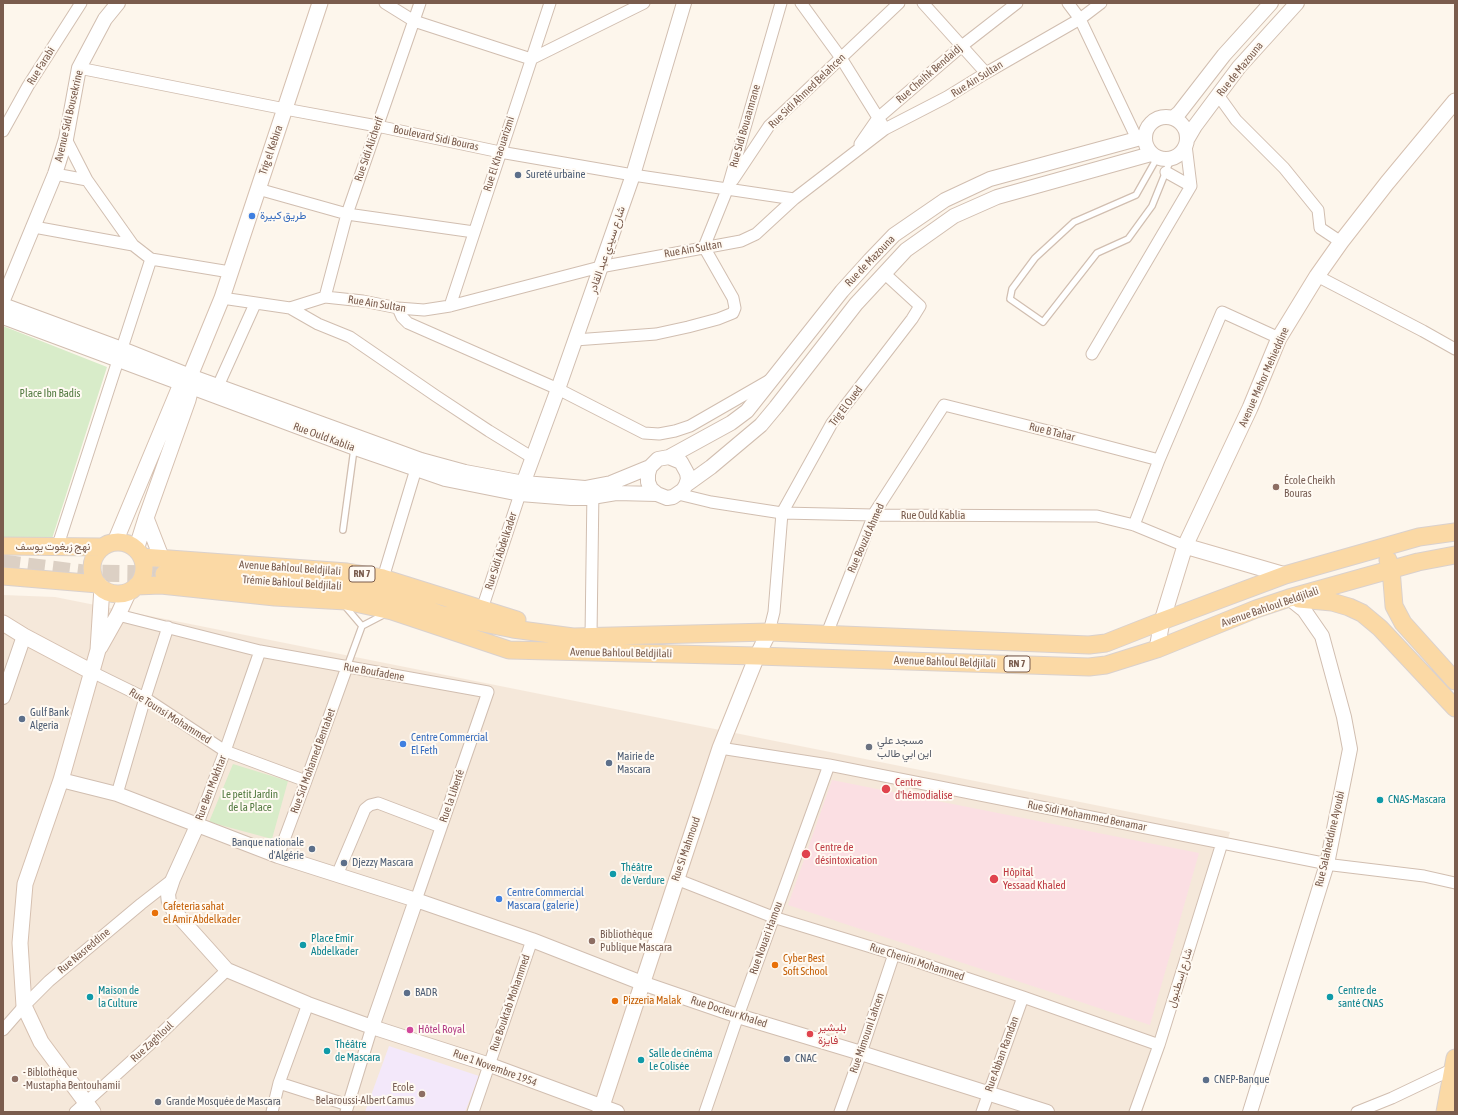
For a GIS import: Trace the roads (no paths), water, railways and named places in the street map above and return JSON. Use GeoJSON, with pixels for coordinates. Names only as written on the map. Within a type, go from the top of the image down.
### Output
{"type":"FeatureCollection","features":[{"type":"Feature","properties":{"kind":"main road","name":"Trig el Kebira"},"geometry":{"type":"LineString","coordinates":[[187,383],[222,298],[320,3]]}},
{"type":"Feature","properties":{"kind":"main road","name":"Avenue Mehor Mehieddine"},"geometry":{"type":"LineString","coordinates":[[1157,649],[1162,621],[1185,546],[1250,408],[1279,338],[1317,276],[1341,242],[1387,183],[1455,101]]}},
{"type":"Feature","properties":{"kind":"main road"},"geometry":{"type":"LineString","coordinates":[[139,553],[146,518],[188,400],[187,383]]}},
{"type":"Feature","properties":{"kind":"main road"},"geometry":{"type":"LineString","coordinates":[[109,545],[187,383]]}},
{"type":"Feature","properties":{"kind":"main road"},"geometry":{"type":"LineString","coordinates":[[146,518],[161,566]]}},
{"type":"Feature","properties":{"kind":"main road","name":"Avenue Bahloul Beldjilali"},"geometry":{"type":"LineString","coordinates":[[444,615],[513,629],[573,637],[768,632],[826,636],[1089,645],[1106,643],[1285,576],[1419,537],[1455,532]]}},
{"type":"Feature","properties":{"kind":"main road"},"geometry":{"type":"LineString","coordinates":[[98,650],[133,588],[141,580],[144,565],[139,553],[126,543],[109,545],[97,553],[93,561],[92,569],[94,577],[100,586],[115,593],[122,593],[133,588]]}},
{"type":"Feature","properties":{"kind":"main road","name":"نهج زيغوت يوسف"},"geometry":{"type":"LineString","coordinates":[[3,546],[57,548],[109,545]]}},
{"type":"Feature","properties":{"kind":"main road"},"geometry":{"type":"LineString","coordinates":[[1185,546],[1285,576]]}},
{"type":"Feature","properties":{"kind":"main road"},"geometry":{"type":"LineString","coordinates":[[1378,548],[1387,556],[1391,570],[1394,606],[1403,623],[1455,681]]}},
{"type":"Feature","properties":{"kind":"main road","name":"Avenue Bahloul Beldjilali"},"geometry":{"type":"LineString","coordinates":[[139,553],[161,566],[347,572],[383,578],[573,637]]}},
{"type":"Feature","properties":{"kind":"main road","name":"Avenue Bahloul Beldjilali"},"geometry":{"type":"LineString","coordinates":[[133,588],[161,585],[341,601],[392,611],[509,650],[757,656],[1089,667],[1106,665],[1157,649],[1289,598],[1418,562],[1455,554]]}},
{"type":"Feature","properties":{"kind":"main road","name":"Trémie Bahloul Beldjilali"},"geometry":{"type":"LineString","coordinates":[[161,566],[364,588],[404,600],[444,615]]}},
{"type":"Feature","properties":{"kind":"main road"},"geometry":{"type":"LineString","coordinates":[[3,576],[100,586]]}},
{"type":"Feature","properties":{"kind":"main road"},"geometry":{"type":"LineString","coordinates":[[85,1109],[41,1042],[24,1006],[20,943],[25,884],[62,780],[98,650],[100,586]]}},
{"type":"Feature","properties":{"kind":"main road"},"geometry":{"type":"LineString","coordinates":[[1289,598],[1332,602],[1362,613],[1380,628],[1455,708]]}},
{"type":"Feature","properties":{"kind":"main road","name":"Avenue Bahloul Beldjilali"},"geometry":{"type":"LineString","coordinates":[[444,615],[483,633],[561,651]]}},
{"type":"Feature","properties":{"kind":"main road"},"geometry":{"type":"LineString","coordinates":[[3,623],[24,636],[92,672]]}},
{"type":"Feature","properties":{"kind":"main road","name":"Rue Si Mahmoud"},"geometry":{"type":"LineString","coordinates":[[600,1110],[720,748],[768,632]]}},
{"type":"Feature","properties":{"kind":"main road"},"geometry":{"type":"LineString","coordinates":[[1445,1112],[1454,1065]]}},
{"type":"Feature","properties":{"kind":"street","name":"Rue Farabi"},"geometry":{"type":"LineString","coordinates":[[3,131],[28,86],[81,3]]}},
{"type":"Feature","properties":{"kind":"street","name":"Avenue Sidi Bousekrine"},"geometry":{"type":"LineString","coordinates":[[3,300],[55,174],[66,139],[79,68],[105,19],[118,3]]}},
{"type":"Feature","properties":{"kind":"street"},"geometry":{"type":"LineString","coordinates":[[385,3],[414,21],[531,59],[644,3]]}},
{"type":"Feature","properties":{"kind":"street","name":"Rue Sidi Alicherif"},"geometry":{"type":"LineString","coordinates":[[325,297],[347,214],[420,3]]}},
{"type":"Feature","properties":{"kind":"street","name":"Rue El Khaouarizmi"},"geometry":{"type":"LineString","coordinates":[[450,306],[550,3]]}},
{"type":"Feature","properties":{"kind":"street","name":"شارع سيدي عبد القادر"},"geometry":{"type":"LineString","coordinates":[[522,488],[633,175],[684,3]]}},
{"type":"Feature","properties":{"kind":"street","name":"Rue Sidi Bouaamrane"},"geometry":{"type":"LineString","coordinates":[[704,247],[727,190],[781,3]]}},
{"type":"Feature","properties":{"kind":"street"},"geometry":{"type":"LineString","coordinates":[[800,3],[841,58],[885,129]]}},
{"type":"Feature","properties":{"kind":"street","name":"Rue Sidi Ahmed Belahcen"},"geometry":{"type":"LineString","coordinates":[[727,190],[769,126],[899,3]]}},
{"type":"Feature","properties":{"kind":"street"},"geometry":{"type":"LineString","coordinates":[[924,3],[986,72]]}},
{"type":"Feature","properties":{"kind":"street","name":"Rue Cheihk Bendaidj"},"geometry":{"type":"LineString","coordinates":[[851,155],[878,118],[963,45],[1017,3]]}},
{"type":"Feature","properties":{"kind":"street"},"geometry":{"type":"LineString","coordinates":[[1068,3],[1080,19],[1146,145],[1161,161],[1191,186]]}},
{"type":"Feature","properties":{"kind":"street","name":"Rue Ain Sultan"},"geometry":{"type":"LineString","coordinates":[[222,298],[290,308],[325,297],[363,301],[398,308],[424,310],[450,306],[600,267],[741,241],[756,234],[794,199],[885,129],[947,97],[986,72],[1080,19],[1101,3]]}},
{"type":"Feature","properties":{"kind":"street","name":"Rue de Mazouna"},"geometry":{"type":"LineString","coordinates":[[1173,118],[1180,113],[1224,55],[1271,3]]}},
{"type":"Feature","properties":{"kind":"street","name":"Rue de Mazouna"},"geometry":{"type":"LineString","coordinates":[[1187,142],[1195,126],[1238,67],[1297,3]]}},
{"type":"Feature","properties":{"kind":"street","name":"Boulevard Sidi Bouras"},"geometry":{"type":"LineString","coordinates":[[79,68],[377,126],[500,152],[633,175],[794,199]]}},
{"type":"Feature","properties":{"kind":"street"},"geometry":{"type":"LineString","coordinates":[[1218,95],[1236,120],[1284,168],[1318,210],[1320,228],[1341,242]]}},
{"type":"Feature","properties":{"kind":"street"},"geometry":{"type":"LineString","coordinates":[[1092,354],[1191,186],[1187,142],[1183,126],[1179,121],[1166,116],[1155,120],[1150,124],[1141,137]]}},
{"type":"Feature","properties":{"kind":"street","name":"Rue de Mazouna"},"geometry":{"type":"LineString","coordinates":[[670,457],[731,423],[747,411],[842,291],[894,235],[945,200],[990,179],[1141,137]]}},
{"type":"Feature","properties":{"kind":"street"},"geometry":{"type":"LineString","coordinates":[[66,139],[87,180],[133,245],[151,259],[230,272]]}},
{"type":"Feature","properties":{"kind":"street"},"geometry":{"type":"LineString","coordinates":[[1161,161],[1178,156],[1183,151],[1187,142]]}},
{"type":"Feature","properties":{"kind":"street","name":"Rue de Mazouna"},"geometry":{"type":"LineString","coordinates":[[682,490],[760,425],[776,407],[856,304],[906,250],[954,216],[997,197],[1161,161]]}},
{"type":"Feature","properties":{"kind":"street"},"geometry":{"type":"LineString","coordinates":[[55,174],[87,180]]}},
{"type":"Feature","properties":{"kind":"street"},"geometry":{"type":"LineString","coordinates":[[258,190],[347,214],[474,232]]}},
{"type":"Feature","properties":{"kind":"street"},"geometry":{"type":"LineString","coordinates":[[34,227],[133,245]]}},
{"type":"Feature","properties":{"kind":"street"},"geometry":{"type":"LineString","coordinates":[[575,340],[656,334],[718,319],[733,313],[736,308],[733,298],[704,247]]}},
{"type":"Feature","properties":{"kind":"street"},"geometry":{"type":"LineString","coordinates":[[57,548],[151,259]]}},
{"type":"Feature","properties":{"kind":"street","name":"Trig El Oued"},"geometry":{"type":"LineString","coordinates":[[782,513],[832,423],[912,319],[920,306],[884,273]]}},
{"type":"Feature","properties":{"kind":"street"},"geometry":{"type":"LineString","coordinates":[[1317,276],[1423,330],[1455,349]]}},
{"type":"Feature","properties":{"kind":"street"},"geometry":{"type":"LineString","coordinates":[[218,386],[255,304]]}},
{"type":"Feature","properties":{"kind":"street","name":"Rue Ould Kablia"},"geometry":{"type":"LineString","coordinates":[[3,305],[187,383],[356,443],[522,488]]}},
{"type":"Feature","properties":{"kind":"street"},"geometry":{"type":"LineString","coordinates":[[290,308],[318,324],[350,337],[442,401],[532,458]]}},
{"type":"Feature","properties":{"kind":"street"},"geometry":{"type":"LineString","coordinates":[[398,308],[402,317],[408,323],[558,389],[644,432],[659,434],[690,426],[773,378]]}},
{"type":"Feature","properties":{"kind":"street"},"geometry":{"type":"LineString","coordinates":[[1134,525],[1159,460],[1222,312],[1279,338]]}},
{"type":"Feature","properties":{"kind":"street","name":"Rue Ould Kablia"},"geometry":{"type":"LineString","coordinates":[[3,317],[121,354]]}},
{"type":"Feature","properties":{"kind":"street","name":"Rue Ould Kablia"},"geometry":{"type":"LineString","coordinates":[[187,383],[218,386],[356,443],[416,470],[445,479],[522,488],[577,488],[593,492],[657,494]]}},
{"type":"Feature","properties":{"kind":"street","name":"Rue B Tahar"},"geometry":{"type":"LineString","coordinates":[[944,405],[1159,460]]}},
{"type":"Feature","properties":{"kind":"street","name":"Rue Bouzid Ahmed"},"geometry":{"type":"LineString","coordinates":[[826,636],[835,610],[874,515],[944,405]]}},
{"type":"Feature","properties":{"kind":"street"},"geometry":{"type":"LineString","coordinates":[[670,457],[681,462],[687,473],[682,490],[667,498],[657,494],[651,489],[648,482],[650,467],[658,459],[670,457]]}},
{"type":"Feature","properties":{"kind":"street","name":"Rue Ould Kablia"},"geometry":{"type":"LineString","coordinates":[[593,492],[650,467]]}},
{"type":"Feature","properties":{"kind":"street"},"geometry":{"type":"LineString","coordinates":[[383,578],[416,470]]}},
{"type":"Feature","properties":{"kind":"street","name":"Rue Sidi Abdelkader"},"geometry":{"type":"LineString","coordinates":[[482,609],[522,488]]}},
{"type":"Feature","properties":{"kind":"street","name":"Rue Ould Kablia"},"geometry":{"type":"LineString","coordinates":[[682,490],[710,502],[782,513],[1097,516],[1134,525],[1185,546]]}},
{"type":"Feature","properties":{"kind":"street"},"geometry":{"type":"LineString","coordinates":[[591,636],[593,492]]}},
{"type":"Feature","properties":{"kind":"street"},"geometry":{"type":"LineString","coordinates":[[768,632],[774,612],[782,513]]}},
{"type":"Feature","properties":{"kind":"street","name":"Rue Salaheddine Ayoubi"},"geometry":{"type":"LineString","coordinates":[[1250,1112],[1326,864],[1350,749],[1344,717],[1322,636],[1304,610],[1289,598]]}},
{"type":"Feature","properties":{"kind":"street","name":"Rue Boufadene"},"geometry":{"type":"LineString","coordinates":[[118,615],[260,651],[488,692]]}},
{"type":"Feature","properties":{"kind":"street"},"geometry":{"type":"LineString","coordinates":[[117,794],[144,698],[168,627]]}},
{"type":"Feature","properties":{"kind":"street"},"geometry":{"type":"LineString","coordinates":[[3,697],[24,636]]}},
{"type":"Feature","properties":{"kind":"street","name":"Rue Ben Mokhtar"},"geometry":{"type":"LineString","coordinates":[[197,826],[260,651]]}},
{"type":"Feature","properties":{"kind":"street","name":"Rue Sid Mohamed Bentabet"},"geometry":{"type":"LineString","coordinates":[[278,856],[347,667]]}},
{"type":"Feature","properties":{"kind":"street","name":"Rue Tounsi Mohammed"},"geometry":{"type":"LineString","coordinates":[[92,672],[144,698],[225,751],[306,781]]}},
{"type":"Feature","properties":{"kind":"street","name":"Rue la Liberté"},"geometry":{"type":"LineString","coordinates":[[416,900],[488,692]]}},
{"type":"Feature","properties":{"kind":"street","name":"Rue Sidi Mohammed Benamar"},"geometry":{"type":"LineString","coordinates":[[720,748],[829,764],[1326,864],[1424,876],[1455,883]]}},
{"type":"Feature","properties":{"kind":"street","name":"Rue Nouari Hamou"},"geometry":{"type":"LineString","coordinates":[[705,1112],[773,917],[829,764]]}},
{"type":"Feature","properties":{"kind":"street","name":"Rue Docteur Khaled"},"geometry":{"type":"LineString","coordinates":[[62,780],[117,794],[278,856],[416,900],[532,940],[642,984],[738,1016],[1047,1112]]}},
{"type":"Feature","properties":{"kind":"street"},"geometry":{"type":"LineString","coordinates":[[337,875],[365,809],[370,805],[378,803],[441,828]]}},
{"type":"Feature","properties":{"kind":"street"},"geometry":{"type":"LineString","coordinates":[[197,826],[173,879],[168,894],[169,904],[227,970]]}},
{"type":"Feature","properties":{"kind":"street","name":"شارع إسطنبول"},"geometry":{"type":"LineString","coordinates":[[1135,1112],[1159,1045],[1222,843]]}},
{"type":"Feature","properties":{"kind":"street","name":"Rue Nasreddine"},"geometry":{"type":"LineString","coordinates":[[3,1030],[49,981],[140,904],[173,879]]}},
{"type":"Feature","properties":{"kind":"street","name":"Rue Chenini Mohammed"},"geometry":{"type":"LineString","coordinates":[[676,879],[773,917],[894,954],[1023,997],[1159,1045]]}},
{"type":"Feature","properties":{"kind":"street"},"geometry":{"type":"LineString","coordinates":[[279,1083],[347,1108],[372,1027],[416,900]]}},
{"type":"Feature","properties":{"kind":"street","name":"Rue Bouktab Mohammed"},"geometry":{"type":"LineString","coordinates":[[473,1112],[532,940]]}},
{"type":"Feature","properties":{"kind":"street","name":"Rue Mimouni Lahcen"},"geometry":{"type":"LineString","coordinates":[[840,1112],[894,954]]}},
{"type":"Feature","properties":{"kind":"street","name":"Rue 1 Novembre 1954"},"geometry":{"type":"LineString","coordinates":[[227,970],[308,1004],[372,1027],[490,1065],[600,1110],[617,1112]]}},
{"type":"Feature","properties":{"kind":"street","name":"Rue Zaghloul"},"geometry":{"type":"LineString","coordinates":[[85,1109],[227,970]]}},
{"type":"Feature","properties":{"kind":"street","name":"Rue Abban Ramdan"},"geometry":{"type":"LineString","coordinates":[[982,1112],[1023,997]]}},
{"type":"Feature","properties":{"kind":"street"},"geometry":{"type":"LineString","coordinates":[[272,1112],[279,1083],[308,1004]]}},
{"type":"Feature","properties":{"kind":"street"},"geometry":{"type":"LineString","coordinates":[[1358,1112],[1392,1098],[1454,1065]]}},
{"type":"Feature","properties":{"kind":"lane"},"geometry":{"type":"LineString","coordinates":[[1161,161],[1152,206],[1128,239],[1096,253],[1043,322],[1010,299],[1012,289],[1034,258],[1074,222],[1136,195],[1161,161]]}},
{"type":"Feature","properties":{"kind":"lane"},"geometry":{"type":"LineString","coordinates":[[343,530],[356,443]]}},
{"type":"Feature","properties":{"kind":"lane"},"geometry":{"type":"LineString","coordinates":[[341,601],[362,626]]}},
{"type":"Feature","properties":{"kind":"lane"},"geometry":{"type":"LineString","coordinates":[[347,667],[362,626],[392,611]]}},
{"type":"Feature","properties":{"kind":"tunnel"},"geometry":{"type":"LineString","coordinates":[[3,563],[83,573],[160,574]]}},
{"type":"Feature","properties":{"kind":"place","name":"Sureté urbaine"},"geometry":{"type":"Point","coordinates":[518,175]}},
{"type":"Feature","properties":{"kind":"place","name":"طريق كبيرة"},"geometry":{"type":"Point","coordinates":[252,216]}},
{"type":"Feature","properties":{"kind":"place","name":"École Cheikh Bouras"},"geometry":{"type":"Point","coordinates":[1276,487]}},
{"type":"Feature","properties":{"kind":"place","name":"Gulf Bank Algeria"},"geometry":{"type":"Point","coordinates":[22,719]}},
{"type":"Feature","properties":{"kind":"place","name":"Centre Commercial El Feth"},"geometry":{"type":"Point","coordinates":[403,744]}},
{"type":"Feature","properties":{"kind":"place","name":"مسجد علي اين ابي طالب"},"geometry":{"type":"Point","coordinates":[869,747]}},
{"type":"Feature","properties":{"kind":"place","name":"Mairie de Mascara"},"geometry":{"type":"Point","coordinates":[609,763]}},
{"type":"Feature","properties":{"kind":"place","name":"Centre d'hémodialise"},"geometry":{"type":"Point","coordinates":[886,789]}},
{"type":"Feature","properties":{"kind":"place","name":"CNAS-Mascara"},"geometry":{"type":"Point","coordinates":[1380,800]}},
{"type":"Feature","properties":{"kind":"place","name":"Banque nationale d'Algérie"},"geometry":{"type":"Point","coordinates":[312,849]}},
{"type":"Feature","properties":{"kind":"place","name":"Centre de désintoxication"},"geometry":{"type":"Point","coordinates":[806,854]}},
{"type":"Feature","properties":{"kind":"place","name":"Djezzy Mascara"},"geometry":{"type":"Point","coordinates":[344,863]}},
{"type":"Feature","properties":{"kind":"place","name":"Théâtre de Verdure"},"geometry":{"type":"Point","coordinates":[613,874]}},
{"type":"Feature","properties":{"kind":"place","name":"Hôpital Yessaad Khaled"},"geometry":{"type":"Point","coordinates":[994,879]}},
{"type":"Feature","properties":{"kind":"place","name":"Centre Commercial Mascara ( galerie )"},"geometry":{"type":"Point","coordinates":[499,899]}},
{"type":"Feature","properties":{"kind":"place","name":"Cafeteria sahat el Amir Abdelkader"},"geometry":{"type":"Point","coordinates":[155,913]}},
{"type":"Feature","properties":{"kind":"place","name":"Bibliothèque Publique Mascara"},"geometry":{"type":"Point","coordinates":[592,941]}},
{"type":"Feature","properties":{"kind":"place","name":"Place Emir Abdelkader"},"geometry":{"type":"Point","coordinates":[303,945]}},
{"type":"Feature","properties":{"kind":"place","name":"Cyber Best Soft School"},"geometry":{"type":"Point","coordinates":[775,965]}},
{"type":"Feature","properties":{"kind":"place","name":"BADR"},"geometry":{"type":"Point","coordinates":[407,993]}},
{"type":"Feature","properties":{"kind":"place","name":"Maison de la Culture"},"geometry":{"type":"Point","coordinates":[90,997]}},
{"type":"Feature","properties":{"kind":"place","name":"Centre de santé CNAS"},"geometry":{"type":"Point","coordinates":[1330,997]}},
{"type":"Feature","properties":{"kind":"place","name":"Pizzeria Malak"},"geometry":{"type":"Point","coordinates":[615,1001]}},
{"type":"Feature","properties":{"kind":"place","name":"Hôtel Royal"},"geometry":{"type":"Point","coordinates":[410,1030]}},
{"type":"Feature","properties":{"kind":"place","name":"بلبشير فايزة"},"geometry":{"type":"Point","coordinates":[810,1034]}},
{"type":"Feature","properties":{"kind":"place","name":"Théâtre de Mascara"},"geometry":{"type":"Point","coordinates":[327,1051]}},
{"type":"Feature","properties":{"kind":"place","name":"CNAC"},"geometry":{"type":"Point","coordinates":[787,1059]}},
{"type":"Feature","properties":{"kind":"place","name":"Salle de cinéma Le Colisée"},"geometry":{"type":"Point","coordinates":[641,1060]}},
{"type":"Feature","properties":{"kind":"place","name":"- Biblothèque -Mustapha Bentouhamii"},"geometry":{"type":"Point","coordinates":[15,1079]}},
{"type":"Feature","properties":{"kind":"place","name":"CNEP-Banque"},"geometry":{"type":"Point","coordinates":[1206,1080]}},
{"type":"Feature","properties":{"kind":"place","name":"Ecole Belaroussi-Albert Camus"},"geometry":{"type":"Point","coordinates":[422,1094]}},
{"type":"Feature","properties":{"kind":"place","name":"Grande Mosquée de Mascara"},"geometry":{"type":"Point","coordinates":[158,1102]}},
{"type":"Feature","properties":{"kind":"park label","name":"Place Ibn Badis"},"geometry":{"type":"Point","coordinates":[50,394]}},
{"type":"Feature","properties":{"kind":"park label","name":"Le petit Jardin de la Place"},"geometry":{"type":"Point","coordinates":[250,801]}}]}
